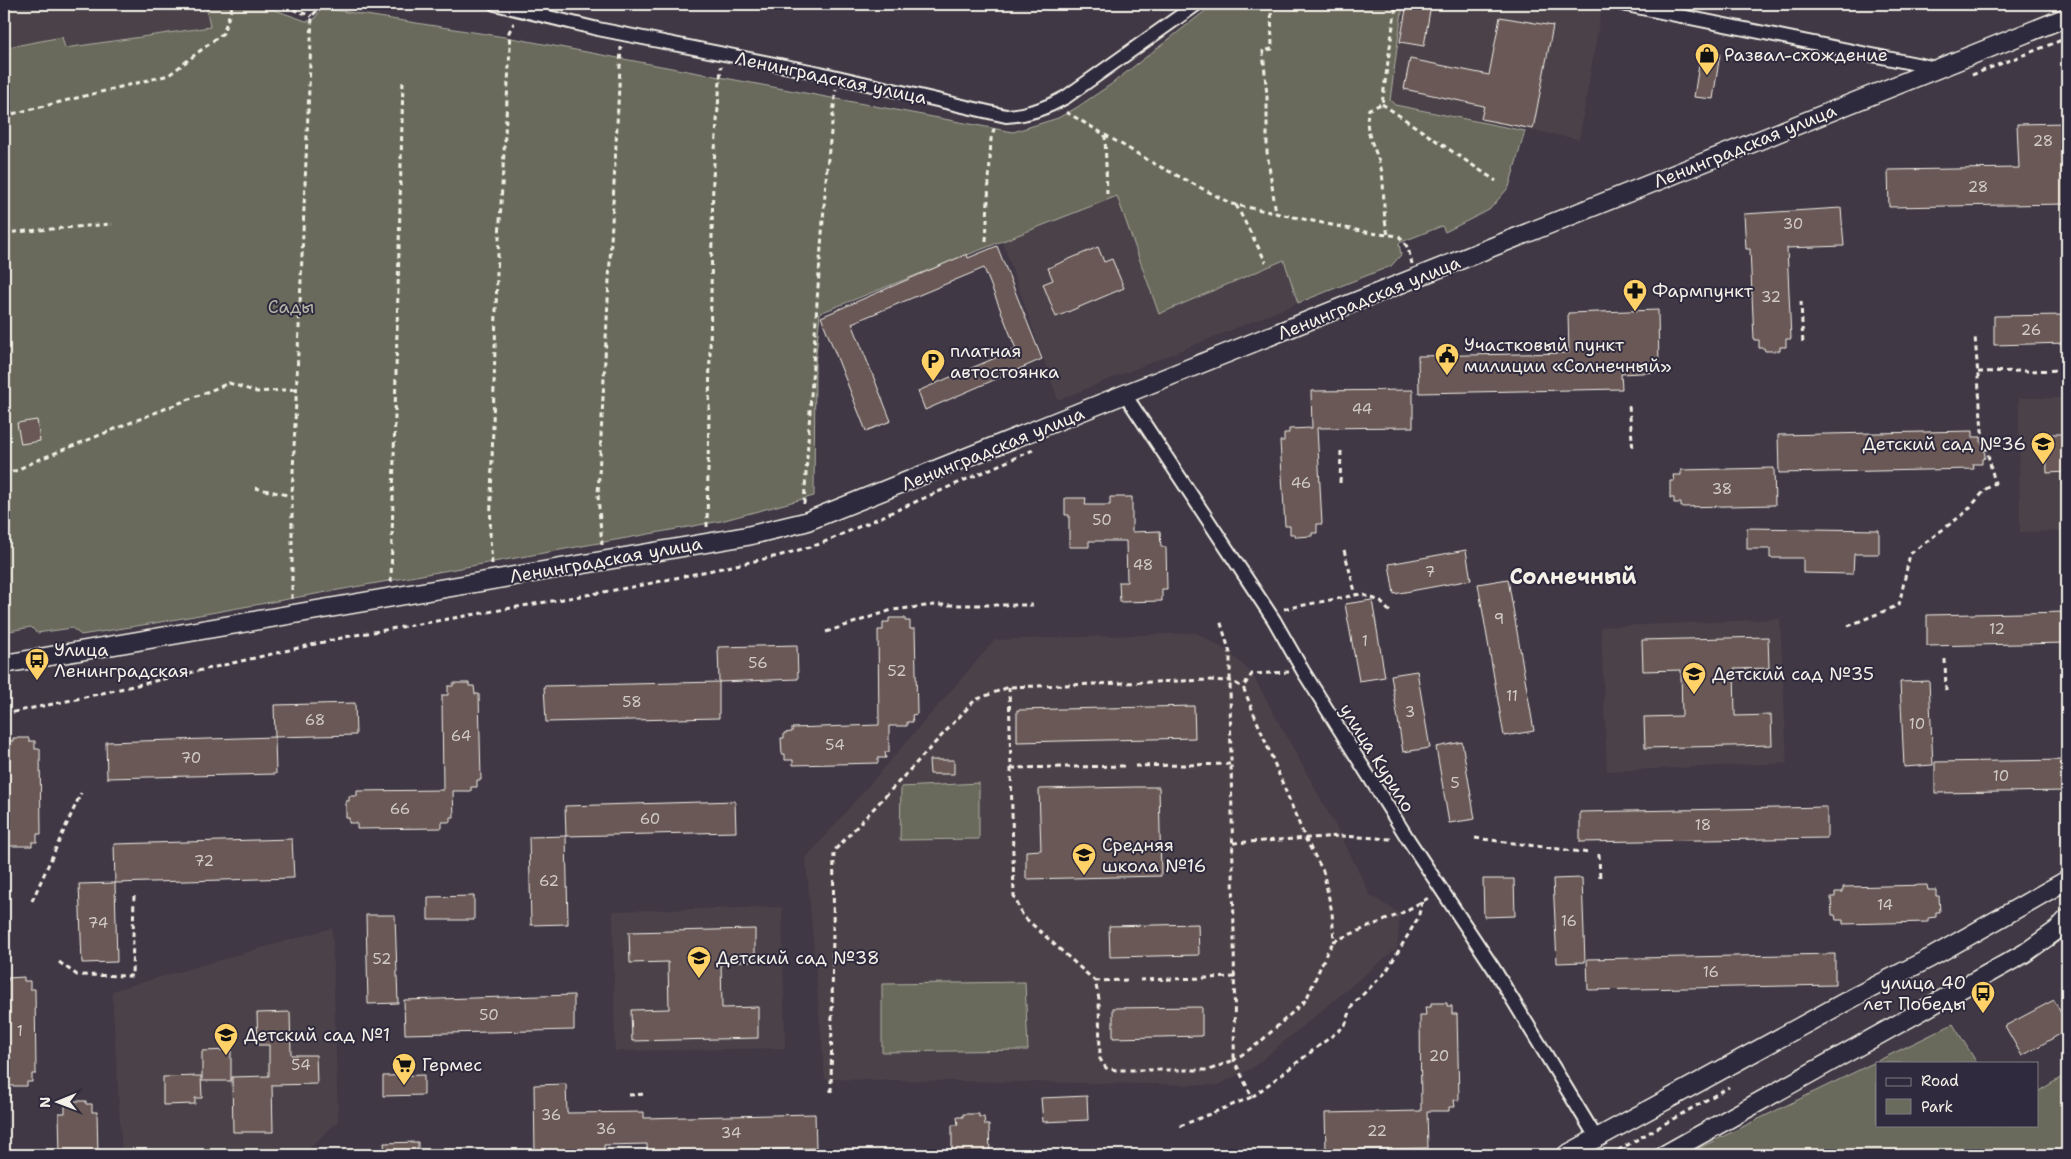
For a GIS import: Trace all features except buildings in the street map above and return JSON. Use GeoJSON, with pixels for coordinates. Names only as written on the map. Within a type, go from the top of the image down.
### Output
{"type":"FeatureCollection","features":[{"type":"Feature","properties":{"kind":"street","name":"Ленинградская улица"},"geometry":{"type":"LineString","coordinates":[[495,4],[622,34],[837,78],[1003,115],[1020,115],[1052,105],[1198,4]]}},
{"type":"Feature","properties":{"kind":"street"},"geometry":{"type":"LineString","coordinates":[[1622,4],[1936,68]]}},
{"type":"Feature","properties":{"kind":"street","name":"Ленинградская улица"},"geometry":{"type":"LineString","coordinates":[[4,664],[493,580],[707,542],[805,522],[1126,396],[1936,68],[2067,17]]}},
{"type":"Feature","properties":{"kind":"street","name":"улица Курило"},"geometry":{"type":"LineString","coordinates":[[1126,396],[1269,612],[1303,671],[1408,840],[1494,969],[1597,1139]]}},
{"type":"Feature","properties":{"kind":"street"},"geometry":{"type":"LineString","coordinates":[[1566,1155],[1930,958],[2067,880]]}},
{"type":"Feature","properties":{"kind":"street"},"geometry":{"type":"LineString","coordinates":[[1664,1155],[2025,953],[2057,930],[2067,919]]}},
{"type":"Feature","properties":{"kind":"path"},"geometry":{"type":"LineString","coordinates":[[4,116],[169,74],[223,33],[233,4]]}},
{"type":"Feature","properties":{"kind":"path"},"geometry":{"type":"LineString","coordinates":[[276,4],[312,16]]}},
{"type":"Feature","properties":{"kind":"path"},"geometry":{"type":"LineString","coordinates":[[297,614],[292,603],[292,496],[298,389],[312,16],[323,4]]}},
{"type":"Feature","properties":{"kind":"path"},"geometry":{"type":"LineString","coordinates":[[1270,4],[1272,49],[1263,51],[1267,96],[1267,152],[1276,213]]}},
{"type":"Feature","properties":{"kind":"path"},"geometry":{"type":"LineString","coordinates":[[1382,104],[1396,4]]}},
{"type":"Feature","properties":{"kind":"path"},"geometry":{"type":"LineString","coordinates":[[493,580],[490,538],[497,273],[510,48],[508,32],[521,10]]}},
{"type":"Feature","properties":{"kind":"path"},"geometry":{"type":"LineString","coordinates":[[603,560],[598,494],[622,34]]}},
{"type":"Feature","properties":{"kind":"path"},"geometry":{"type":"LineString","coordinates":[[707,542],[713,178],[721,55]]}},
{"type":"Feature","properties":{"kind":"path"},"geometry":{"type":"LineString","coordinates":[[805,522],[804,493],[818,288],[827,166],[837,78]]}},
{"type":"Feature","properties":{"kind":"path"},"geometry":{"type":"LineString","coordinates":[[391,598],[403,80]]}},
{"type":"Feature","properties":{"kind":"path"},"geometry":{"type":"LineString","coordinates":[[1382,104],[1369,109],[1366,118],[1367,133],[1382,174],[1384,220],[1388,234]]}},
{"type":"Feature","properties":{"kind":"path"},"geometry":{"type":"LineString","coordinates":[[1382,104],[1496,181]]}},
{"type":"Feature","properties":{"kind":"path"},"geometry":{"type":"LineString","coordinates":[[1052,105],[1155,164],[1236,205],[1399,236],[1408,248],[1415,279]]}},
{"type":"Feature","properties":{"kind":"path"},"geometry":{"type":"LineString","coordinates":[[986,241],[991,139],[995,124],[1003,115]]}},
{"type":"Feature","properties":{"kind":"path"},"geometry":{"type":"LineString","coordinates":[[1105,135],[1108,194]]}},
{"type":"Feature","properties":{"kind":"path"},"geometry":{"type":"LineString","coordinates":[[1236,205],[1266,262]]}},
{"type":"Feature","properties":{"kind":"path"},"geometry":{"type":"LineString","coordinates":[[4,233],[112,224]]}},
{"type":"Feature","properties":{"kind":"path"},"geometry":{"type":"LineString","coordinates":[[1801,301],[1803,346]]}},
{"type":"Feature","properties":{"kind":"path"},"geometry":{"type":"LineString","coordinates":[[1848,626],[1899,605],[1910,554],[1966,512],[1986,489],[1995,483],[1982,431],[1975,336]]}},
{"type":"Feature","properties":{"kind":"path"},"geometry":{"type":"LineString","coordinates":[[1978,372],[2067,370]]}},
{"type":"Feature","properties":{"kind":"path"},"geometry":{"type":"LineString","coordinates":[[4,476],[46,456],[229,383],[257,392],[298,389]]}},
{"type":"Feature","properties":{"kind":"path"},"geometry":{"type":"LineString","coordinates":[[1630,406],[1633,450]]}},
{"type":"Feature","properties":{"kind":"path"},"geometry":{"type":"LineString","coordinates":[[1340,483],[1341,451]]}},
{"type":"Feature","properties":{"kind":"path"},"geometry":{"type":"LineString","coordinates":[[255,488],[292,496]]}},
{"type":"Feature","properties":{"kind":"path"},"geometry":{"type":"LineString","coordinates":[[1344,550],[1356,595]]}},
{"type":"Feature","properties":{"kind":"path"},"geometry":{"type":"LineString","coordinates":[[1269,612],[1361,594],[1380,602],[1390,612]]}},
{"type":"Feature","properties":{"kind":"path"},"geometry":{"type":"LineString","coordinates":[[826,632],[892,610],[935,605],[1032,605]]}},
{"type":"Feature","properties":{"kind":"path"},"geometry":{"type":"LineString","coordinates":[[1220,620],[1230,653],[1232,882],[1236,977],[1234,1060],[1252,1097]]}},
{"type":"Feature","properties":{"kind":"path"},"geometry":{"type":"LineString","coordinates":[[1946,659],[1946,691]]}},
{"type":"Feature","properties":{"kind":"path"},"geometry":{"type":"LineString","coordinates":[[1244,687],[1252,674],[1303,671]]}},
{"type":"Feature","properties":{"kind":"path"},"geometry":{"type":"LineString","coordinates":[[831,1092],[834,851],[976,700],[1009,687],[1230,681],[1244,687],[1304,838],[1323,870],[1332,912],[1334,942]]}},
{"type":"Feature","properties":{"kind":"path"},"geometry":{"type":"LineString","coordinates":[[1009,687],[1014,896],[1023,916],[1095,981],[1099,999],[1100,1059],[1106,1068],[1116,1070],[1209,1070],[1234,1060],[1259,1043],[1306,1000],[1327,952],[1334,942],[1400,914],[1441,889]]}},
{"type":"Feature","properties":{"kind":"path"},"geometry":{"type":"LineString","coordinates":[[1135,766],[1231,764]]}},
{"type":"Feature","properties":{"kind":"path"},"geometry":{"type":"LineString","coordinates":[[1011,768],[1124,766]]}},
{"type":"Feature","properties":{"kind":"path"},"geometry":{"type":"LineString","coordinates":[[32,901],[81,793]]}},
{"type":"Feature","properties":{"kind":"path"},"geometry":{"type":"LineString","coordinates":[[1233,843],[1341,836],[1408,840]]}},
{"type":"Feature","properties":{"kind":"path"},"geometry":{"type":"LineString","coordinates":[[1475,838],[1589,854]]}},
{"type":"Feature","properties":{"kind":"path"},"geometry":{"type":"LineString","coordinates":[[1599,854],[1600,881]]}},
{"type":"Feature","properties":{"kind":"path"},"geometry":{"type":"LineString","coordinates":[[59,962],[78,975],[132,976],[134,896]]}},
{"type":"Feature","properties":{"kind":"path"},"geometry":{"type":"LineString","coordinates":[[1180,1126],[1252,1097],[1346,1026],[1354,1004],[1386,972],[1418,918],[1422,902]]}},
{"type":"Feature","properties":{"kind":"path"},"geometry":{"type":"LineString","coordinates":[[1140,980],[1236,977]]}},
{"type":"Feature","properties":{"kind":"path"},"geometry":{"type":"LineString","coordinates":[[1095,981],[1131,980]]}},
{"type":"Feature","properties":{"kind":"path"},"geometry":{"type":"LineString","coordinates":[[629,1094],[646,1094]]}},
{"type":"Feature","properties":{"kind":"shaded area"},"geometry":{"type":"Polygon","coordinates":[[[4,4],[206,4],[210,27],[65,48],[62,37],[4,48],[4,4]]]}},
{"type":"Feature","properties":{"kind":"shaded area"},"geometry":{"type":"Polygon","coordinates":[[[1403,4],[1559,4],[1601,11],[1579,139],[1395,105],[1389,100],[1403,4]]]}},
{"type":"Feature","properties":{"kind":"shaded area"},"geometry":{"type":"Polygon","coordinates":[[[1117,195],[1159,314],[1284,260],[1298,303],[1058,400],[1002,240],[1117,195]]]}},
{"type":"Feature","properties":{"kind":"shaded area","name":"Детский сад №36"},"geometry":{"type":"Polygon","coordinates":[[[2019,398],[2067,398],[2067,531],[2020,532],[2019,398]]]}},
{"type":"Feature","properties":{"kind":"shaded area","name":"Детский сад №35"},"geometry":{"type":"Polygon","coordinates":[[[1780,619],[1787,763],[1607,771],[1601,627],[1780,619]]]}},
{"type":"Feature","properties":{"kind":"shaded area","name":"Средняя школа №16"},"geometry":{"type":"Polygon","coordinates":[[[1197,633],[1230,653],[1252,674],[1341,836],[1370,895],[1400,914],[1397,948],[1252,1068],[1218,1085],[825,1079],[806,858],[995,640],[1197,633]]]}},
{"type":"Feature","properties":{"kind":"shaded area","name":"Детский сад №38"},"geometry":{"type":"Polygon","coordinates":[[[782,907],[785,1048],[615,1051],[613,911],[782,907]]]}},
{"type":"Feature","properties":{"kind":"shaded area","name":"Детский сад №1"},"geometry":{"type":"Polygon","coordinates":[[[332,928],[338,1121],[302,1155],[122,1155],[112,991],[332,928]]]}},
{"type":"Feature","properties":{"kind":"green space","name":"Сады"},"geometry":{"type":"Polygon","coordinates":[[[206,4],[258,4],[306,21],[313,21],[322,8],[517,39],[1013,132],[1058,118],[1076,108],[1110,85],[1214,4],[1403,4],[1390,100],[1395,105],[1525,131],[1509,187],[1489,210],[1445,232],[1442,226],[1399,243],[1401,255],[1391,266],[1298,303],[1284,260],[1159,314],[1117,196],[820,313],[815,365],[814,496],[721,521],[155,623],[81,635],[72,628],[37,633],[31,627],[4,632],[4,48],[62,37],[65,48],[210,27],[206,4]]]}},
{"type":"Feature","properties":{"kind":"green space"},"geometry":{"type":"Polygon","coordinates":[[[979,783],[979,839],[900,840],[901,787],[979,783]]]}},
{"type":"Feature","properties":{"kind":"green space"},"geometry":{"type":"Polygon","coordinates":[[[1025,982],[1028,1050],[882,1052],[882,984],[1025,982]]]}},
{"type":"Feature","properties":{"kind":"green space"},"geometry":{"type":"Polygon","coordinates":[[[1953,1024],[1976,1062],[1876,1062],[1876,1126],[2038,1126],[2038,1091],[2067,1074],[2067,1155],[1685,1155],[1953,1024]]]}},
{"type":"Feature","properties":{"kind":"place","name":"Развал-схождение"},"geometry":{"type":"Point","coordinates":[1707,76]}},
{"type":"Feature","properties":{"kind":"place","name":"Фармпункт"},"geometry":{"type":"Point","coordinates":[1635,312]}},
{"type":"Feature","properties":{"kind":"place","name":"Участковый пункт милиции «Солнечный»"},"geometry":{"type":"Point","coordinates":[1447,376]}},
{"type":"Feature","properties":{"kind":"place","name":"платная автостоянка"},"geometry":{"type":"Point","coordinates":[933,382]}},
{"type":"Feature","properties":{"kind":"place","name":"Детский сад №36"},"geometry":{"type":"Point","coordinates":[2043,465]}},
{"type":"Feature","properties":{"kind":"place","name":"Улица Ленинградская"},"geometry":{"type":"Point","coordinates":[37,681]}},
{"type":"Feature","properties":{"kind":"place","name":"Детский сад №35"},"geometry":{"type":"Point","coordinates":[1694,695]}},
{"type":"Feature","properties":{"kind":"place","name":"Средняя школа №16"},"geometry":{"type":"Point","coordinates":[1084,876]}},
{"type":"Feature","properties":{"kind":"place","name":"Детский сад №38"},"geometry":{"type":"Point","coordinates":[699,979]}},
{"type":"Feature","properties":{"kind":"place","name":"улица 40 лет Победы"},"geometry":{"type":"Point","coordinates":[1983,1014]}},
{"type":"Feature","properties":{"kind":"place","name":"Детский сад №1"},"geometry":{"type":"Point","coordinates":[226,1056]}},
{"type":"Feature","properties":{"kind":"place","name":"Гермес"},"geometry":{"type":"Point","coordinates":[404,1086]}},
{"type":"Feature","properties":{"kind":"district","name":"Солнечный"},"geometry":{"type":"Point","coordinates":[1573,576]}}]}
